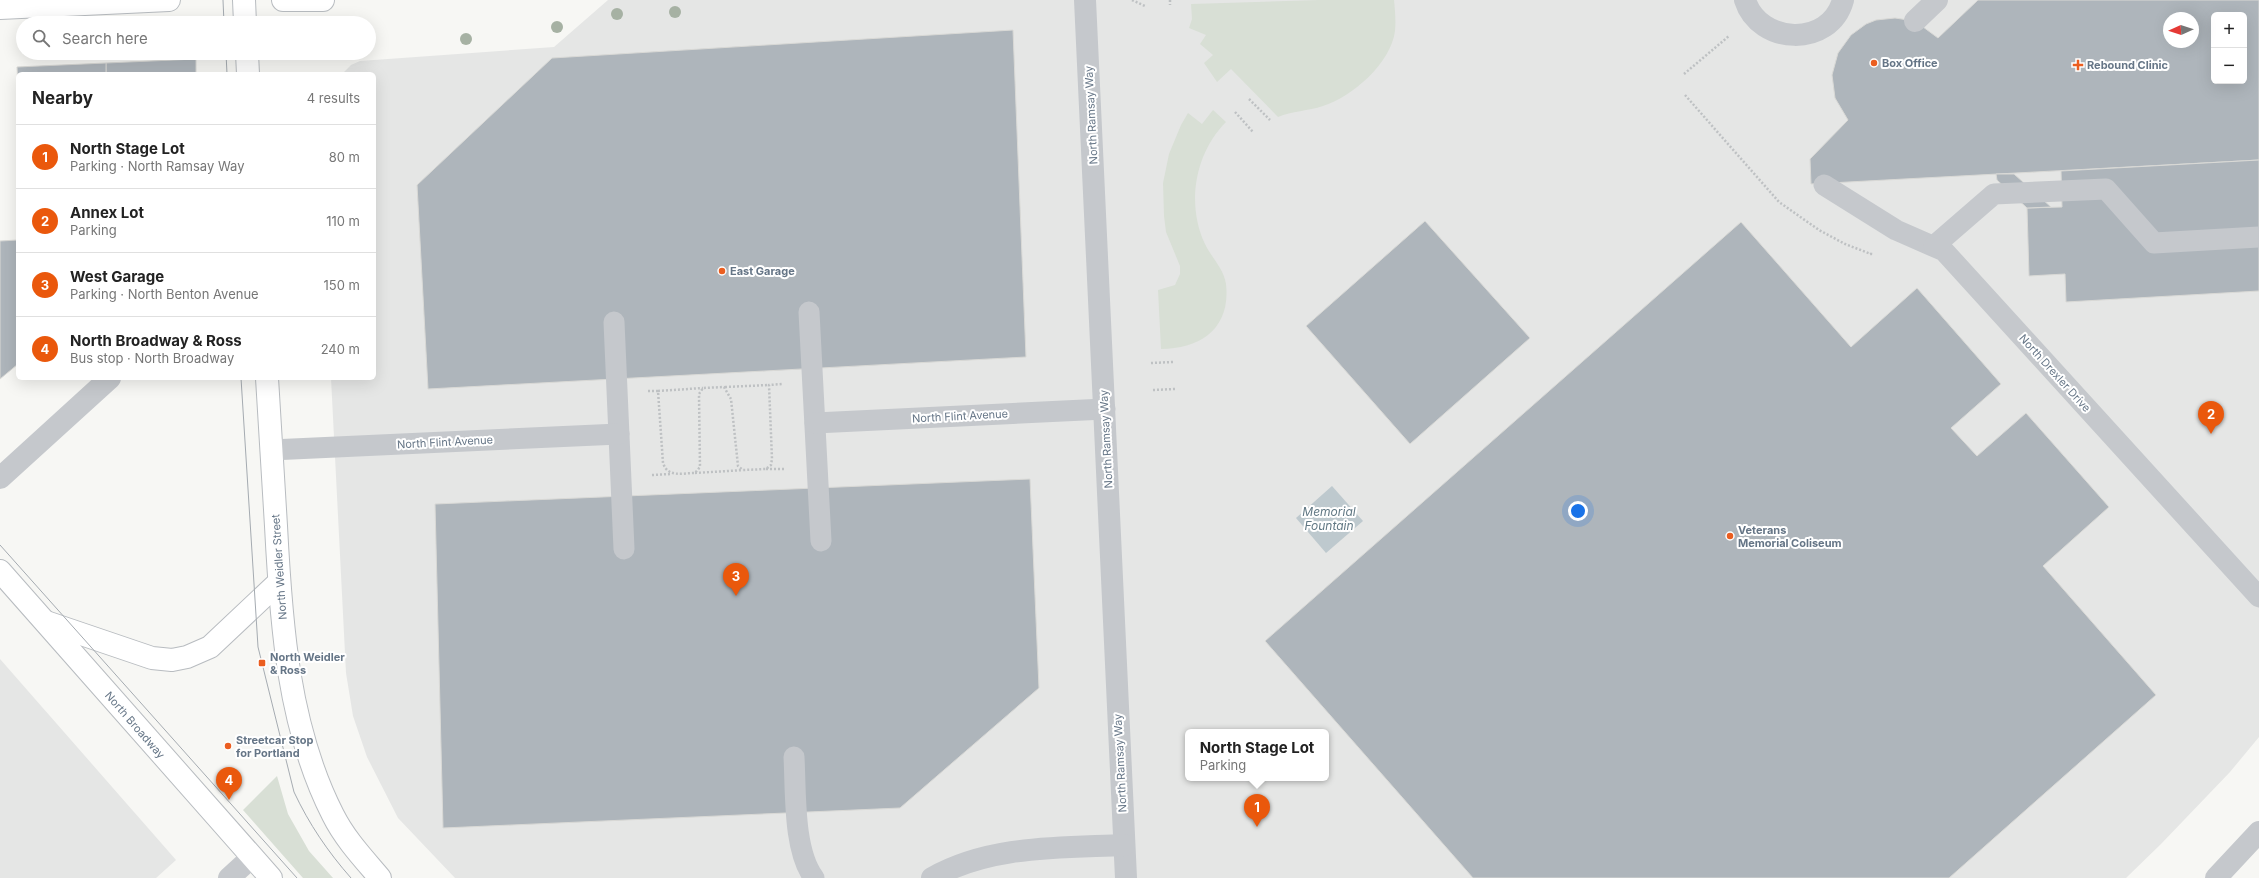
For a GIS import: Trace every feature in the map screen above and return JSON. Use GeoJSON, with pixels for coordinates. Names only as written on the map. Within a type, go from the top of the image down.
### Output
{"type":"FeatureCollection","features":[{"type":"Feature","properties":{"kind":"main road"},"geometry":{"type":"LineString","coordinates":[[4,5],[169,0]]}},
{"type":"Feature","properties":{"kind":"main road"},"geometry":{"type":"LineString","coordinates":[[244,0],[245,16]]}},
{"type":"Feature","properties":{"kind":"main road"},"geometry":{"type":"LineString","coordinates":[[283,0],[323,0]]}},
{"type":"Feature","properties":{"kind":"main road"},"geometry":{"type":"LineString","coordinates":[[247,60],[248,72]]}},
{"type":"Feature","properties":{"kind":"main road","name":"North Weidler Street"},"geometry":{"type":"LineString","coordinates":[[267,380],[279,582],[290,674],[309,754],[321,789],[333,816],[350,842],[380,878]]}},
{"type":"Feature","properties":{"kind":"main road","name":"North Broadway"},"geometry":{"type":"LineString","coordinates":[[0,571],[271,878]]}},
{"type":"Feature","properties":{"kind":"main road"},"geometry":{"type":"LineString","coordinates":[[45,621],[152,658],[180,658],[210,647],[279,582]]}},
{"type":"Feature","properties":{"kind":"street","name":"North Ramsay Way"},"geometry":{"type":"LineString","coordinates":[[1085,0],[1126,878]]}},
{"type":"Feature","properties":{"kind":"street"},"geometry":{"type":"LineString","coordinates":[[1745,0],[1752,16],[1766,28],[1784,36],[1802,36],[1819,30],[1832,20],[1843,0]]}},
{"type":"Feature","properties":{"kind":"street"},"geometry":{"type":"LineString","coordinates":[[1915,21],[1937,0]]}},
{"type":"Feature","properties":{"kind":"street"},"geometry":{"type":"LineString","coordinates":[[0,478],[108,380]]}},
{"type":"Feature","properties":{"kind":"street"},"geometry":{"type":"LineString","coordinates":[[2216,878],[2259,832]]}},
{"type":"Feature","properties":{"kind":"street"},"geometry":{"type":"LineString","coordinates":[[932,878],[965,863],[1023,850],[1124,845]]}},
{"type":"Feature","properties":{"kind":"street"},"geometry":{"type":"LineString","coordinates":[[229,878],[252,857]]}},
{"type":"Feature","properties":{"kind":"lane","name":"North Drexler Drive"},"geometry":{"type":"LineString","coordinates":[[1824,185],[1896,230],[1944,251],[1956,262],[2259,596]]}},
{"type":"Feature","properties":{"kind":"lane"},"geometry":{"type":"LineString","coordinates":[[1934,246],[1994,194],[2106,189],[2154,244],[2259,237]]}},
{"type":"Feature","properties":{"kind":"lane"},"geometry":{"type":"LineString","coordinates":[[809,312],[821,541]]}},
{"type":"Feature","properties":{"kind":"lane"},"geometry":{"type":"LineString","coordinates":[[614,322],[624,549]]}},
{"type":"Feature","properties":{"kind":"lane","name":"North Flint Avenue"},"geometry":{"type":"LineString","coordinates":[[815,423],[1105,409]]}},
{"type":"Feature","properties":{"kind":"lane","name":"North Flint Avenue"},"geometry":{"type":"LineString","coordinates":[[271,450],[619,434]]}},
{"type":"Feature","properties":{"kind":"lane"},"geometry":{"type":"LineString","coordinates":[[794,757],[800,837],[807,869],[814,878]]}},
{"type":"Feature","properties":{"kind":"path"},"geometry":{"type":"LineString","coordinates":[[1132,0],[1145,6]]}},
{"type":"Feature","properties":{"kind":"path"},"geometry":{"type":"LineString","coordinates":[[1170,0],[1170,5]]}},
{"type":"Feature","properties":{"kind":"path"},"geometry":{"type":"LineString","coordinates":[[1684,74],[1717,46]]}},
{"type":"Feature","properties":{"kind":"path"},"geometry":{"type":"LineString","coordinates":[[1685,95],[1779,202],[1819,230],[1845,244],[1871,254]]}},
{"type":"Feature","properties":{"kind":"path"},"geometry":{"type":"LineString","coordinates":[[1249,99],[1270,120]]}},
{"type":"Feature","properties":{"kind":"path"},"geometry":{"type":"LineString","coordinates":[[1236,112],[1252,132]]}},
{"type":"Feature","properties":{"kind":"path"},"geometry":{"type":"LineString","coordinates":[[1152,363],[1173,362]]}},
{"type":"Feature","properties":{"kind":"path"},"geometry":{"type":"LineString","coordinates":[[645,392],[787,384]]}},
{"type":"Feature","properties":{"kind":"path"},"geometry":{"type":"LineString","coordinates":[[766,469],[771,465],[772,459],[769,385]]}},
{"type":"Feature","properties":{"kind":"path"},"geometry":{"type":"LineString","coordinates":[[724,387],[731,399],[738,466],[743,470]]}},
{"type":"Feature","properties":{"kind":"path"},"geometry":{"type":"LineString","coordinates":[[695,473],[700,467],[701,459],[698,401],[703,388]]}},
{"type":"Feature","properties":{"kind":"path"},"geometry":{"type":"LineString","coordinates":[[1153,390],[1174,389]]}},
{"type":"Feature","properties":{"kind":"path"},"geometry":{"type":"LineString","coordinates":[[658,391],[663,463],[665,470],[671,474]]}},
{"type":"Feature","properties":{"kind":"path"},"geometry":{"type":"LineString","coordinates":[[645,475],[790,468]]}},
{"type":"Feature","properties":{"kind":"shaded area"},"geometry":{"type":"Polygon","coordinates":[[[608,0],[2259,0],[2259,737],[2230,772],[2126,878],[455,878],[398,818],[367,757],[353,716],[346,673],[331,380],[376,380],[376,72],[344,72],[351,65],[360,61],[554,47],[608,0]]]}},
{"type":"Feature","properties":{"kind":"shaded area"},"geometry":{"type":"Polygon","coordinates":[[[1319,0],[1394,0],[1395,31],[1392,43],[1378,66],[1357,87],[1346,95],[1323,106],[1289,113],[1278,117],[1231,69],[1217,82],[1204,63],[1213,55],[1200,44],[1206,35],[1189,28],[1192,19],[1191,4],[1319,0]]]}},
{"type":"Feature","properties":{"kind":"shaded area"},"geometry":{"type":"Polygon","coordinates":[[[1213,110],[1226,122],[1215,135],[1207,149],[1201,164],[1195,196],[1199,229],[1205,244],[1223,273],[1225,279],[1226,299],[1224,313],[1218,324],[1210,333],[1200,340],[1189,345],[1161,349],[1158,290],[1175,285],[1180,274],[1180,266],[1166,232],[1164,216],[1163,183],[1169,154],[1181,125],[1188,113],[1202,124],[1213,110]]]}},
{"type":"Feature","properties":{"kind":"shaded area"},"geometry":{"type":"Polygon","coordinates":[[[0,659],[176,860],[156,878],[0,878],[0,659]]]}},
{"type":"Feature","properties":{"kind":"shaded area"},"geometry":{"type":"Polygon","coordinates":[[[277,776],[288,814],[309,851],[333,878],[303,878],[243,810],[277,776]]]}},
{"type":"Feature","properties":{"kind":"water","name":"Memorial Fountain"},"geometry":{"type":"Polygon","coordinates":[[[1332,486],[1363,521],[1326,553],[1296,518],[1332,486]]]}},
{"type":"Feature","properties":{"kind":"building"},"geometry":{"type":"Polygon","coordinates":[[[1978,0],[2259,0],[2259,160],[1811,184],[1810,159],[1848,120],[1835,98],[1832,75],[1838,53],[1851,35],[1866,24],[1876,20],[1895,18],[1915,21],[1938,38],[1978,0]]]}},
{"type":"Feature","properties":{"kind":"building","name":"East Garage"},"geometry":{"type":"Polygon","coordinates":[[[1013,30],[1026,357],[428,389],[417,185],[552,58],[1013,30]]]}},
{"type":"Feature","properties":{"kind":"building"},"geometry":{"type":"Polygon","coordinates":[[[196,60],[196,72],[106,72],[106,63],[196,60]]]}},
{"type":"Feature","properties":{"kind":"building"},"geometry":{"type":"Polygon","coordinates":[[[106,63],[106,72],[17,72],[17,67],[106,63]]]}},
{"type":"Feature","properties":{"kind":"building"},"geometry":{"type":"Polygon","coordinates":[[[2259,160],[2259,291],[2066,302],[2065,274],[2029,276],[2027,208],[2062,207],[2061,171],[2259,160]]]}},
{"type":"Feature","properties":{"kind":"building"},"geometry":{"type":"Polygon","coordinates":[[[1996,174],[2014,174],[2051,207],[2027,208],[1997,180],[1996,174]]]}},
{"type":"Feature","properties":{"kind":"building"},"geometry":{"type":"Polygon","coordinates":[[[1425,221],[1530,338],[1410,444],[1306,326],[1425,221]]]}},
{"type":"Feature","properties":{"kind":"building","name":"Veterans Memorial Coliseum"},"geometry":{"type":"Polygon","coordinates":[[[1741,222],[1851,347],[1917,288],[2001,384],[1951,428],[1977,456],[2026,413],[2109,507],[2043,566],[2156,695],[1949,878],[1473,878],[1265,641],[1741,222]]]}},
{"type":"Feature","properties":{"kind":"building"},"geometry":{"type":"Polygon","coordinates":[[[16,240],[16,366],[0,379],[0,241],[16,240]]]}},
{"type":"Feature","properties":{"kind":"building"},"geometry":{"type":"Polygon","coordinates":[[[1030,479],[1039,688],[900,808],[443,828],[435,504],[1030,479]]]}},
{"type":"Feature","properties":{"kind":"tram line"},"geometry":{"type":"LineString","coordinates":[[223,0],[224,16]]}},
{"type":"Feature","properties":{"kind":"tram line"},"geometry":{"type":"LineString","coordinates":[[226,60],[227,72]]}},
{"type":"Feature","properties":{"kind":"tram line"},"geometry":{"type":"LineString","coordinates":[[241,380],[258,647],[294,792],[320,837],[334,858],[351,878]]}},
{"type":"Feature","properties":{"kind":"tram line"},"geometry":{"type":"LineString","coordinates":[[0,545],[297,878]]}},
{"type":"Feature","properties":{"kind":"place","name":"Box Office"},"geometry":{"type":"Point","coordinates":[1874,63]}},
{"type":"Feature","properties":{"kind":"place","name":"Rebound Clinic"},"geometry":{"type":"Point","coordinates":[2078,65]}},
{"type":"Feature","properties":{"kind":"place","name":"East Garage"},"geometry":{"type":"Point","coordinates":[722,271]}},
{"type":"Feature","properties":{"kind":"place","name":"Annex Lot"},"geometry":{"type":"Point","coordinates":[2211,434]}},
{"type":"Feature","properties":{"kind":"place","name":"Veterans Memorial Coliseum"},"geometry":{"type":"Point","coordinates":[1730,536]}},
{"type":"Feature","properties":{"kind":"place","name":"West Garage"},"geometry":{"type":"Point","coordinates":[736,596]}},
{"type":"Feature","properties":{"kind":"place","name":"North Weidler & Ross"},"geometry":{"type":"Point","coordinates":[262,663]}},
{"type":"Feature","properties":{"kind":"place","name":"Streetcar Stop for Portland"},"geometry":{"type":"Point","coordinates":[228,746]}},
{"type":"Feature","properties":{"kind":"place","name":"North Broadway & Ross"},"geometry":{"type":"Point","coordinates":[229,800]}},
{"type":"Feature","properties":{"kind":"place","name":"North Stage Lot"},"geometry":{"type":"Point","coordinates":[1257,827]}}]}
